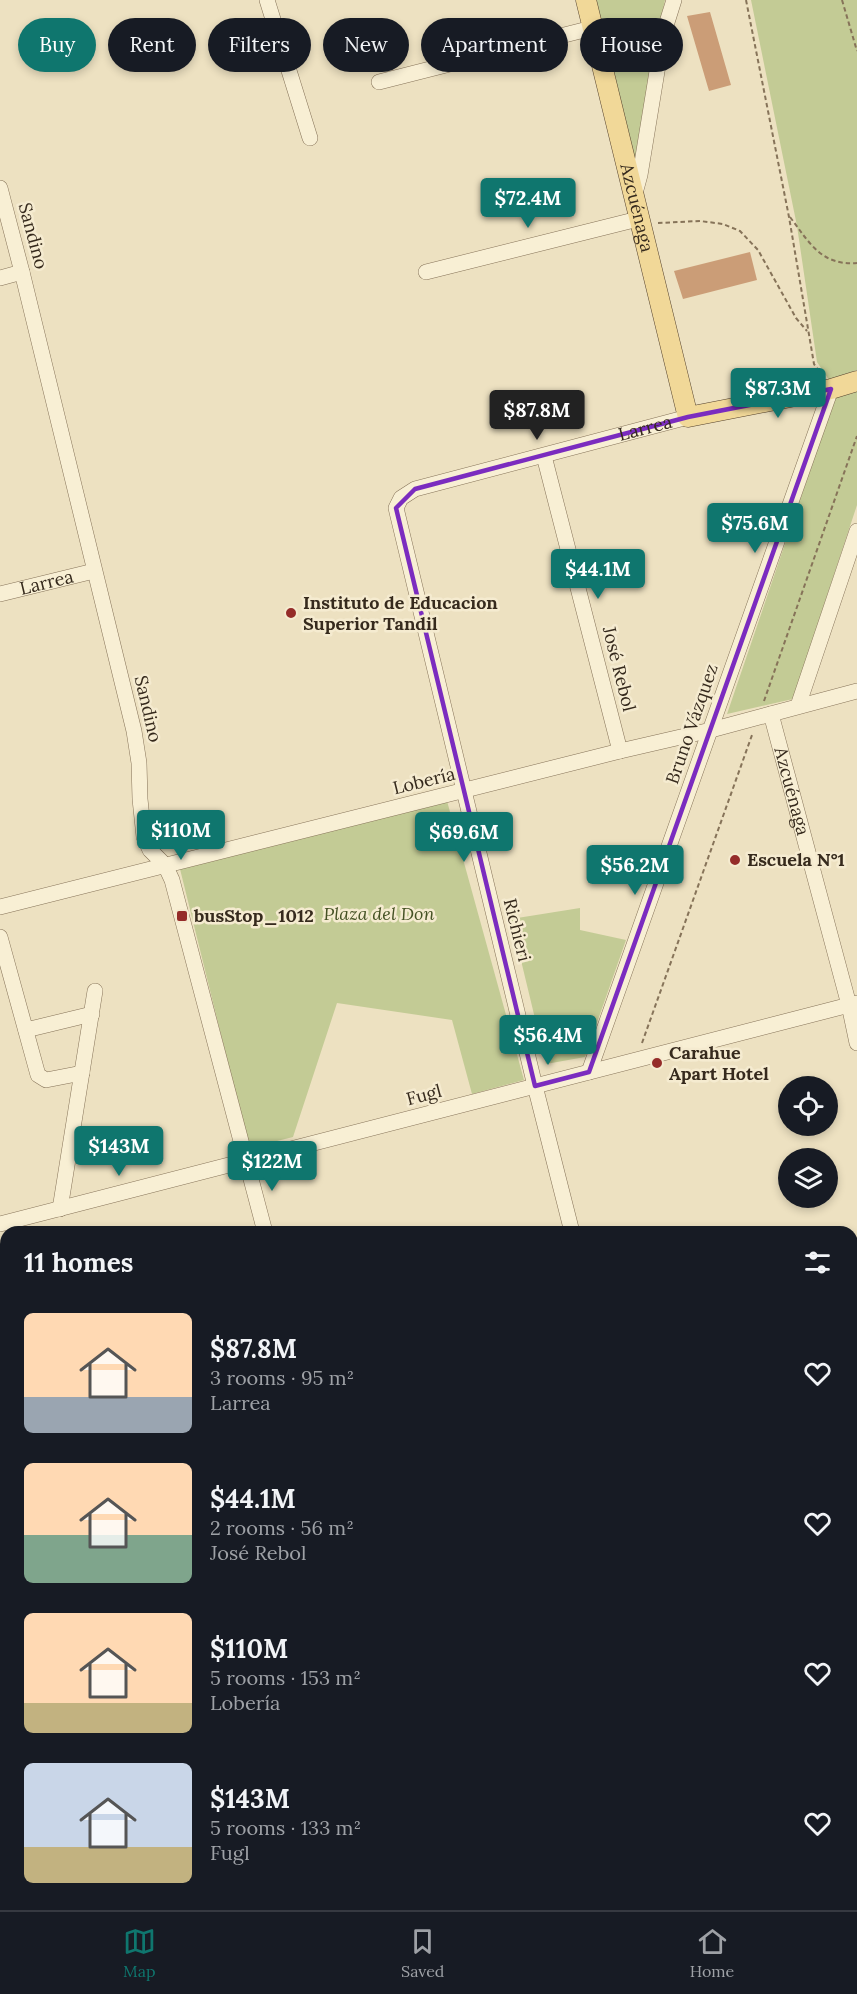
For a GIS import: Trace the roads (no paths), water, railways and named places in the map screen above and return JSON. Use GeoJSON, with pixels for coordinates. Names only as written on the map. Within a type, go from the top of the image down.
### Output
{"type":"FeatureCollection","features":[{"type":"Feature","properties":{"kind":"main road","name":"Azcuénaga"},"geometry":{"type":"LineString","coordinates":[[586,0],[590,18]]}},
{"type":"Feature","properties":{"kind":"main road","name":"Azcuénaga"},"geometry":{"type":"LineString","coordinates":[[603,72],[688,417]]}},
{"type":"Feature","properties":{"kind":"main road","name":"Larrea"},"geometry":{"type":"LineString","coordinates":[[688,417],[831,389],[857,381]]}},
{"type":"Feature","properties":{"kind":"street"},"geometry":{"type":"LineString","coordinates":[[267,0],[310,138]]}},
{"type":"Feature","properties":{"kind":"street"},"geometry":{"type":"LineString","coordinates":[[633,199],[640,175],[663,35],[674,0]]}},
{"type":"Feature","properties":{"kind":"street"},"geometry":{"type":"LineString","coordinates":[[379,82],[580,31]]}},
{"type":"Feature","properties":{"kind":"street","name":"Sandino"},"geometry":{"type":"LineString","coordinates":[[0,188],[134,731],[139,763],[144,837],[150,850],[165,865],[172,880],[263,1226]]}},
{"type":"Feature","properties":{"kind":"street"},"geometry":{"type":"LineString","coordinates":[[426,272],[639,224]]}},
{"type":"Feature","properties":{"kind":"street"},"geometry":{"type":"LineString","coordinates":[[0,278],[22,273]]}},
{"type":"Feature","properties":{"kind":"street","name":"Bruno Vázquez"},"geometry":{"type":"LineString","coordinates":[[590,1072],[831,389]]}},
{"type":"Feature","properties":{"kind":"street","name":"Larrea"},"geometry":{"type":"LineString","coordinates":[[401,498],[415,489],[688,417]]}},
{"type":"Feature","properties":{"kind":"street","name":"José Rebol"},"geometry":{"type":"LineString","coordinates":[[544,456],[620,752]]}},
{"type":"Feature","properties":{"kind":"street","name":"Richieri"},"geometry":{"type":"LineString","coordinates":[[401,498],[396,508],[570,1226]]}},
{"type":"Feature","properties":{"kind":"street"},"geometry":{"type":"LineString","coordinates":[[798,706],[857,531]]}},
{"type":"Feature","properties":{"kind":"street","name":"Larrea"},"geometry":{"type":"LineString","coordinates":[[0,594],[94,571]]}},
{"type":"Feature","properties":{"kind":"street","name":"Lobería"},"geometry":{"type":"LineString","coordinates":[[0,908],[711,730],[857,691]]}},
{"type":"Feature","properties":{"kind":"street","name":"Azcuénaga"},"geometry":{"type":"LineString","coordinates":[[765,716],[853,1004],[857,1043]]}},
{"type":"Feature","properties":{"kind":"street"},"geometry":{"type":"LineString","coordinates":[[0,937],[38,1075],[46,1080],[82,1073]]}},
{"type":"Feature","properties":{"kind":"street"},"geometry":{"type":"LineString","coordinates":[[60,1209],[95,991]]}},
{"type":"Feature","properties":{"kind":"street","name":"Fugl"},"geometry":{"type":"LineString","coordinates":[[0,1224],[853,1004]]}},
{"type":"Feature","properties":{"kind":"street"},"geometry":{"type":"LineString","coordinates":[[26,1030],[92,1014]]}},
{"type":"Feature","properties":{"kind":"place","name":"Instituto de Educacion Superior Tandil"},"geometry":{"type":"Point","coordinates":[291,613]}},
{"type":"Feature","properties":{"kind":"place","name":"Escuela N°1"},"geometry":{"type":"Point","coordinates":[735,860]}},
{"type":"Feature","properties":{"kind":"place","name":"busStop_1012"},"geometry":{"type":"Point","coordinates":[182,916]}},
{"type":"Feature","properties":{"kind":"place","name":"Carahue Apart Hotel"},"geometry":{"type":"Point","coordinates":[657,1063]}},
{"type":"Feature","properties":{"kind":"park label","name":"Plaza del Don"},"geometry":{"type":"Point","coordinates":[379,914]}}]}
